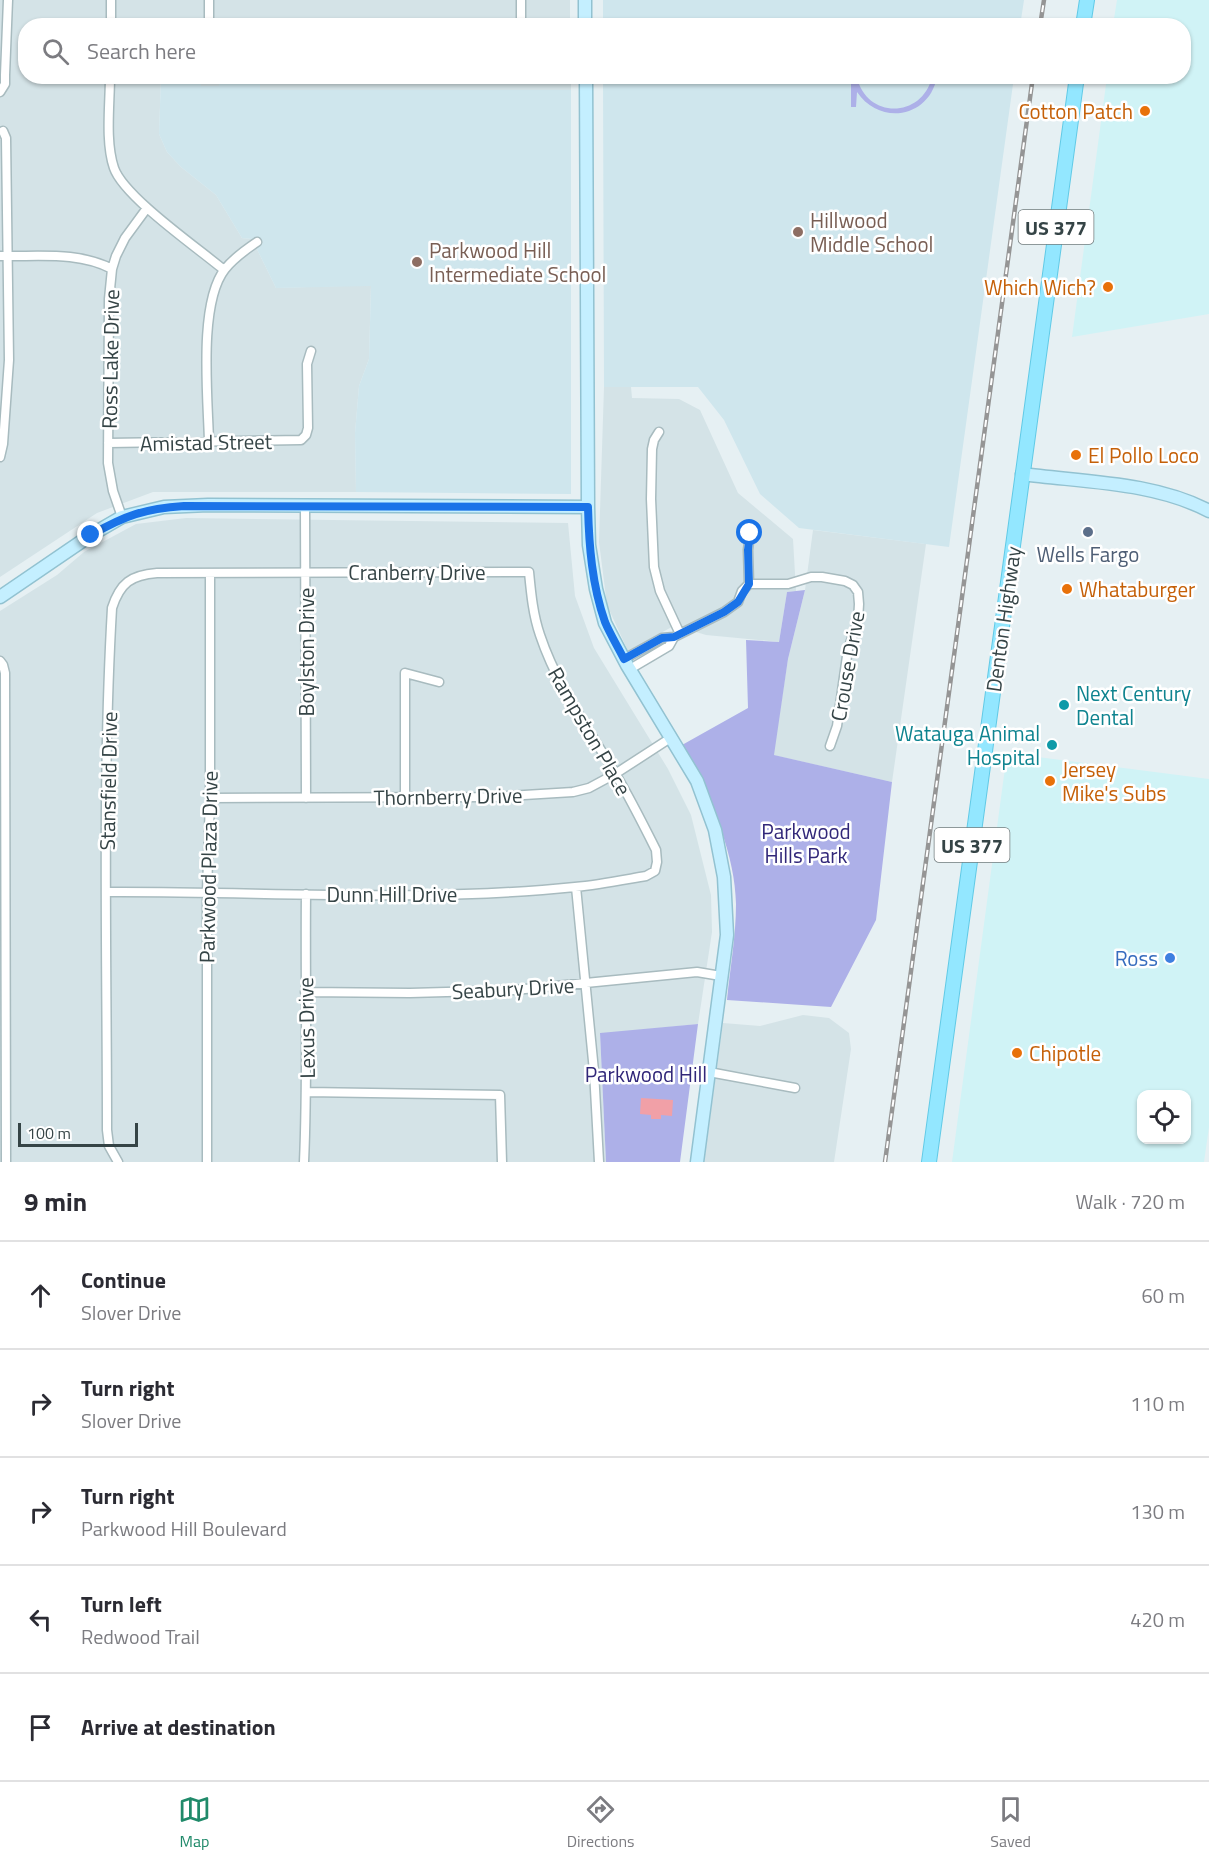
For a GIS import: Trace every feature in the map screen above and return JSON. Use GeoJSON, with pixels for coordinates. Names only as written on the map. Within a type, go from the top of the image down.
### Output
{"type":"FeatureCollection","features":[{"type":"Feature","properties":{"kind":"main road"},"geometry":{"type":"LineString","coordinates":[[1084,18],[1087,0]]}},
{"type":"Feature","properties":{"kind":"main road","name":"Denton Highway"},"geometry":{"type":"LineString","coordinates":[[929,1162],[1076,84]]}},
{"type":"Feature","properties":{"kind":"street"},"geometry":{"type":"LineString","coordinates":[[0,92],[5,75],[8,0]]}},
{"type":"Feature","properties":{"kind":"street"},"geometry":{"type":"LineString","coordinates":[[111,0],[111,18]]}},
{"type":"Feature","properties":{"kind":"street"},"geometry":{"type":"LineString","coordinates":[[209,0],[209,18]]}},
{"type":"Feature","properties":{"kind":"street"},"geometry":{"type":"LineString","coordinates":[[521,0],[521,18]]}},
{"type":"Feature","properties":{"kind":"street"},"geometry":{"type":"LineString","coordinates":[[585,0],[585,18]]}},
{"type":"Feature","properties":{"kind":"street"},"geometry":{"type":"LineString","coordinates":[[110,84],[110,151],[114,170],[147,208],[224,270]]}},
{"type":"Feature","properties":{"kind":"street"},"geometry":{"type":"LineString","coordinates":[[586,84],[588,507],[589,545],[596,589],[605,623],[697,781],[708,809],[719,851],[727,909],[727,935],[697,1162]]}},
{"type":"Feature","properties":{"kind":"street"},"geometry":{"type":"LineString","coordinates":[[0,457],[9,360],[4,256],[6,138],[3,131]]}},
{"type":"Feature","properties":{"kind":"street","name":"Ross Lake Drive"},"geometry":{"type":"LineString","coordinates":[[122,517],[110,477],[108,443],[109,299],[112,269],[125,238],[147,208]]}},
{"type":"Feature","properties":{"kind":"street"},"geometry":{"type":"LineString","coordinates":[[209,442],[208,323],[216,284],[224,270],[240,253],[257,242]]}},
{"type":"Feature","properties":{"kind":"street"},"geometry":{"type":"LineString","coordinates":[[4,256],[74,258],[102,263],[112,269]]}},
{"type":"Feature","properties":{"kind":"street","name":"Amistad Street"},"geometry":{"type":"LineString","coordinates":[[108,443],[295,441],[304,437],[308,428],[307,364],[311,351]]}},
{"type":"Feature","properties":{"kind":"street"},"geometry":{"type":"LineString","coordinates":[[659,432],[652,448],[651,499],[654,567],[677,636]]}},
{"type":"Feature","properties":{"kind":"street"},"geometry":{"type":"LineString","coordinates":[[1023,474],[1148,489],[1170,494],[1209,511]]}},
{"type":"Feature","properties":{"kind":"street"},"geometry":{"type":"LineString","coordinates":[[0,597],[91,535],[122,517],[146,510],[184,506],[588,507]]}},
{"type":"Feature","properties":{"kind":"street","name":"Boylston Drive"},"geometry":{"type":"LineString","coordinates":[[305,506],[306,798]]}},
{"type":"Feature","properties":{"kind":"street"},"geometry":{"type":"LineString","coordinates":[[627,664],[662,638],[677,636],[724,612],[738,602],[749,584],[750,533]]}},
{"type":"Feature","properties":{"kind":"street","name":"Cranberry Drive"},"geometry":{"type":"LineString","coordinates":[[305,573],[529,572]]}},
{"type":"Feature","properties":{"kind":"street","name":"Rampston Place"},"geometry":{"type":"LineString","coordinates":[[529,572],[532,604],[539,634],[550,662],[565,693],[615,774],[656,850]]}},
{"type":"Feature","properties":{"kind":"street","name":"Parkwood Plaza Drive"},"geometry":{"type":"LineString","coordinates":[[207,1162],[210,573]]}},
{"type":"Feature","properties":{"kind":"street","name":"Stansfield Drive"},"geometry":{"type":"LineString","coordinates":[[118,1162],[109,1146],[107,1130],[107,798],[112,621],[116,596],[130,579],[142,574],[305,573]]}},
{"type":"Feature","properties":{"kind":"street","name":"Crouse Drive"},"geometry":{"type":"LineString","coordinates":[[749,584],[788,584],[811,577],[822,577],[845,581],[853,585],[858,592],[858,621],[848,649],[837,726],[830,746]]}},
{"type":"Feature","properties":{"kind":"street"},"geometry":{"type":"LineString","coordinates":[[0,661],[3,664],[4,673],[3,1065],[6,1162]]}},
{"type":"Feature","properties":{"kind":"street"},"geometry":{"type":"LineString","coordinates":[[405,798],[405,673],[439,682]]}},
{"type":"Feature","properties":{"kind":"street","name":"Thornberry Drive"},"geometry":{"type":"LineString","coordinates":[[210,798],[493,797],[573,792],[589,788],[615,774],[672,737]]}},
{"type":"Feature","properties":{"kind":"street","name":"Dunn Hill Drive"},"geometry":{"type":"LineString","coordinates":[[107,892],[446,896],[576,887],[646,876],[655,871],[656,850]]}},
{"type":"Feature","properties":{"kind":"street"},"geometry":{"type":"LineString","coordinates":[[576,887],[594,1071],[599,1162]]}},
{"type":"Feature","properties":{"kind":"street","name":"Lexus Drive"},"geometry":{"type":"LineString","coordinates":[[304,1162],[307,1092],[306,894]]}},
{"type":"Feature","properties":{"kind":"street","name":"Seabury Drive"},"geometry":{"type":"LineString","coordinates":[[305,992],[515,990],[697,972],[721,976]]}},
{"type":"Feature","properties":{"kind":"street"},"geometry":{"type":"LineString","coordinates":[[709,1072],[795,1088]]}},
{"type":"Feature","properties":{"kind":"street"},"geometry":{"type":"LineString","coordinates":[[307,1092],[500,1095],[502,1162]]}},
{"type":"Feature","properties":{"kind":"shaded area"},"geometry":{"type":"Polygon","coordinates":[[[0,0],[570,0],[570,18],[18,18],[18,84],[161,84],[159,134],[167,152],[181,167],[216,195],[242,238],[252,239],[276,288],[371,285],[369,359],[359,386],[355,433],[356,492],[153,492],[97,513],[0,577],[0,0]]]}},
{"type":"Feature","properties":{"kind":"shaded area"},"geometry":{"type":"Polygon","coordinates":[[[603,0],[1024,0],[1021,18],[603,18],[603,0]]]}},
{"type":"Feature","properties":{"kind":"shaded area"},"geometry":{"type":"Polygon","coordinates":[[[1117,0],[1209,0],[1209,314],[1072,337],[1106,84],[1191,84],[1191,18],[1114,18],[1117,0]]]}},
{"type":"Feature","properties":{"kind":"shaded area","name":"Parkwood Hill Intermediate School"},"geometry":{"type":"Polygon","coordinates":[[[161,84],[219,86],[219,84],[260,84],[260,90],[571,90],[571,494],[356,492],[355,433],[359,386],[369,359],[371,286],[276,288],[252,239],[242,238],[216,195],[181,167],[167,152],[159,134],[161,84]]]}},
{"type":"Feature","properties":{"kind":"shaded area"},"geometry":{"type":"Polygon","coordinates":[[[200,84],[220,84],[220,86],[200,86],[200,84]]]}},
{"type":"Feature","properties":{"kind":"shaded area"},"geometry":{"type":"Polygon","coordinates":[[[260,84],[571,84],[571,90],[260,90],[260,84]]]}},
{"type":"Feature","properties":{"kind":"shaded area","name":"Hillwood Middle School"},"geometry":{"type":"Polygon","coordinates":[[[603,84],[1013,84],[949,547],[799,528],[760,494],[724,420],[698,387],[604,387],[603,84]]]}},
{"type":"Feature","properties":{"kind":"shaded area"},"geometry":{"type":"Polygon","coordinates":[[[604,387],[631,387],[632,398],[679,399],[700,410],[738,493],[793,539],[796,591],[787,592],[779,642],[706,635],[683,628],[679,623],[628,651],[607,605],[599,542],[604,387]]]}},
{"type":"Feature","properties":{"kind":"shaded area"},"geometry":{"type":"Polygon","coordinates":[[[186,518],[568,523],[575,596],[594,648],[668,769],[691,815],[711,895],[712,932],[698,1024],[600,1034],[606,1162],[0,1162],[0,611],[57,575],[84,552],[136,524],[186,518]]]}},
{"type":"Feature","properties":{"kind":"shaded area"},"geometry":{"type":"Polygon","coordinates":[[[813,530],[926,544],[892,782],[773,755],[788,659],[805,590],[813,530]]]}},
{"type":"Feature","properties":{"kind":"shaded area"},"geometry":{"type":"Polygon","coordinates":[[[1007,753],[1209,779],[1209,1127],[1204,1162],[952,1162],[1007,753]]]}},
{"type":"Feature","properties":{"kind":"shaded area"},"geometry":{"type":"Polygon","coordinates":[[[803,1015],[829,1018],[849,1033],[851,1049],[834,1162],[704,1162],[723,1023],[760,1026],[803,1015]]]}},
{"type":"Feature","properties":{"kind":"shaded area"},"geometry":{"type":"Polygon","coordinates":[[[641,1098],[673,1100],[672,1116],[661,1115],[661,1119],[651,1119],[651,1115],[640,1114],[641,1098]]]}},
{"type":"Feature","properties":{"kind":"green space"},"geometry":{"type":"Polygon","coordinates":[[[851,84],[860,84],[862,91],[871,101],[882,107],[894,108],[906,107],[917,101],[929,84],[934,84],[924,101],[914,109],[903,113],[878,110],[867,103],[857,92],[856,107],[851,107],[851,84]]]}},
{"type":"Feature","properties":{"kind":"green space","name":"Parkwood Hills Park"},"geometry":{"type":"Polygon","coordinates":[[[805,590],[788,659],[774,755],[892,782],[876,920],[831,1007],[727,1000],[736,904],[731,863],[710,801],[682,745],[748,708],[746,640],[779,642],[787,592],[805,590]]]}},
{"type":"Feature","properties":{"kind":"green space","name":"Parkwood Hill"},"geometry":{"type":"Polygon","coordinates":[[[698,1024],[680,1162],[606,1162],[600,1033],[698,1024]]]}},
{"type":"Feature","properties":{"kind":"railway"},"geometry":{"type":"LineString","coordinates":[[1041,18],[1044,0]]}},
{"type":"Feature","properties":{"kind":"railway"},"geometry":{"type":"LineString","coordinates":[[885,1162],[1032,84]]}},
{"type":"Feature","properties":{"kind":"place","name":"Cotton Patch"},"geometry":{"type":"Point","coordinates":[1145,111]}},
{"type":"Feature","properties":{"kind":"place","name":"Hillwood Middle School"},"geometry":{"type":"Point","coordinates":[798,232]}},
{"type":"Feature","properties":{"kind":"place","name":"Parkwood Hill Intermediate School"},"geometry":{"type":"Point","coordinates":[417,262]}},
{"type":"Feature","properties":{"kind":"place","name":"Which Wich?"},"geometry":{"type":"Point","coordinates":[1108,287]}},
{"type":"Feature","properties":{"kind":"place","name":"El Pollo Loco"},"geometry":{"type":"Point","coordinates":[1076,455]}},
{"type":"Feature","properties":{"kind":"place","name":"Wells Fargo"},"geometry":{"type":"Point","coordinates":[1088,532]}},
{"type":"Feature","properties":{"kind":"place","name":"Whataburger"},"geometry":{"type":"Point","coordinates":[1067,589]}},
{"type":"Feature","properties":{"kind":"place","name":"Next Century Dental"},"geometry":{"type":"Point","coordinates":[1064,705]}},
{"type":"Feature","properties":{"kind":"place","name":"Watauga Animal Hospital"},"geometry":{"type":"Point","coordinates":[1052,745]}},
{"type":"Feature","properties":{"kind":"place","name":"Jersey Mike's Subs"},"geometry":{"type":"Point","coordinates":[1050,781]}},
{"type":"Feature","properties":{"kind":"place","name":"Ross"},"geometry":{"type":"Point","coordinates":[1170,958]}},
{"type":"Feature","properties":{"kind":"place","name":"Chipotle"},"geometry":{"type":"Point","coordinates":[1017,1053]}},
{"type":"Feature","properties":{"kind":"route"},"geometry":{"type":"LineString","coordinates":[[91,535],[122,517],[164,507],[588,507],[589,545],[596,589],[605,623],[624,659],[662,638],[674,637],[724,612],[738,602],[742,591],[749,584],[750,533]]}}]}
